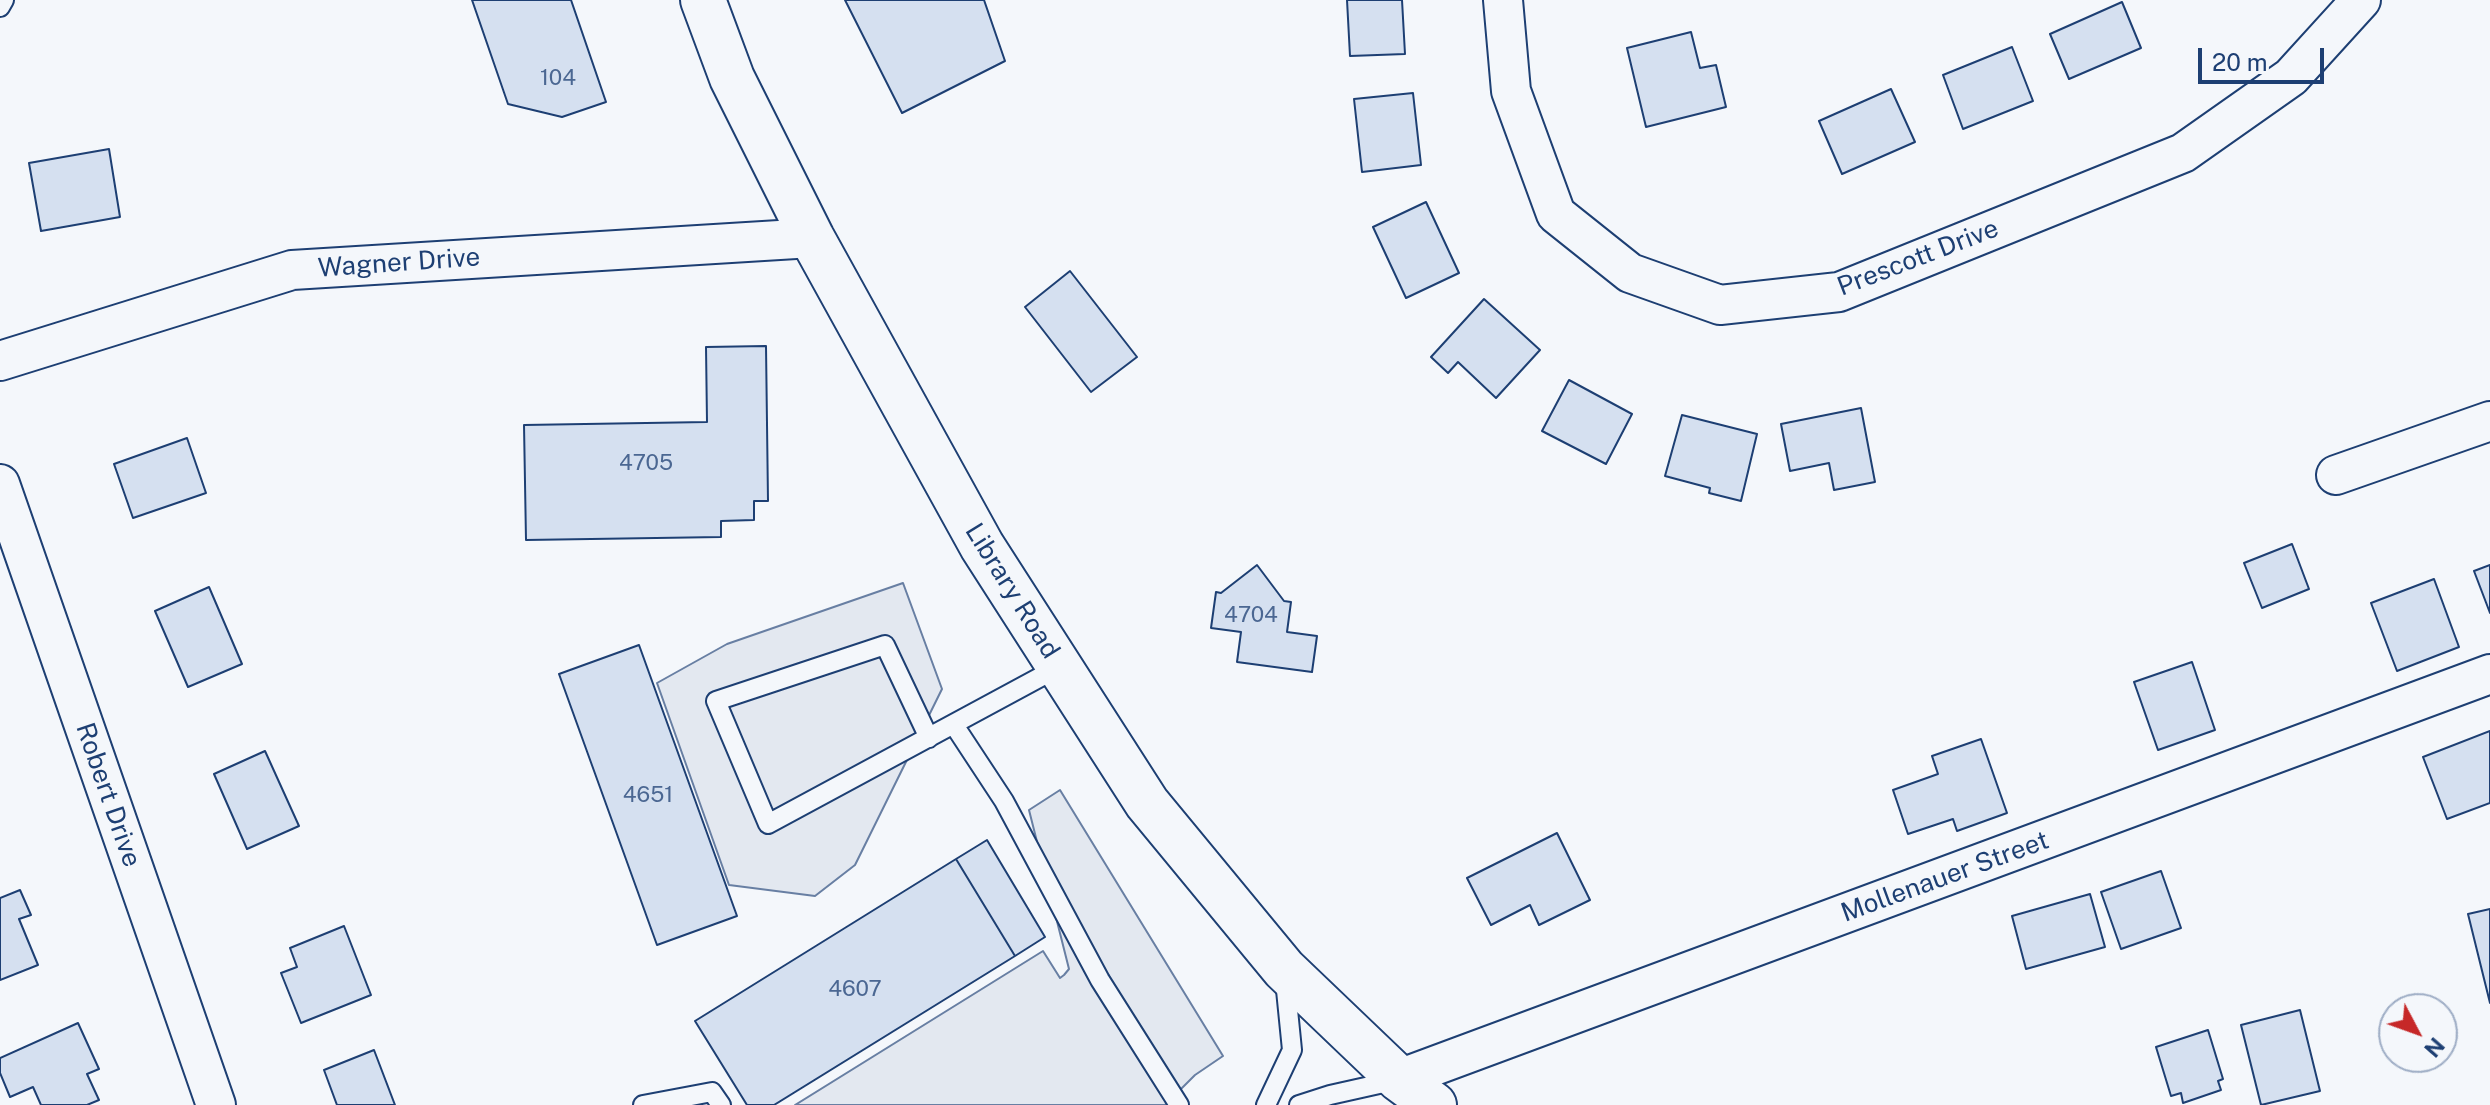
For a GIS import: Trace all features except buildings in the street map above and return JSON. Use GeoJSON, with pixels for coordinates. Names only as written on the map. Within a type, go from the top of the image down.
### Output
{"type":"FeatureCollection","features":[{"type":"Feature","properties":{"kind":"main road","name":"Library Road"},"geometry":{"type":"LineString","coordinates":[[703,0],[732,78],[812,238],[982,546],[1147,803],[1284,969],[1399,1079],[1434,1105]]}},
{"type":"Feature","properties":{"kind":"street","name":"Prescott Drive"},"geometry":{"type":"LineString","coordinates":[[1503,0],[1511,91],[1556,214],[1630,273],[1720,305],[1839,292],[2183,153],[2291,77],[2361,0]]}},
{"type":"Feature","properties":{"kind":"street","name":"Wagner Drive"},"geometry":{"type":"LineString","coordinates":[[0,361],[292,270],[812,238]]}},
{"type":"Feature","properties":{"kind":"street"},"geometry":{"type":"LineString","coordinates":[[2336,475],[2490,421]]}},
{"type":"Feature","properties":{"kind":"street","name":"Robert Drive"},"geometry":{"type":"LineString","coordinates":[[0,484],[216,1105]]}},
{"type":"Feature","properties":{"kind":"street","name":"Mollenauer Street"},"geometry":{"type":"LineString","coordinates":[[1399,1079],[2490,674]]}},
{"type":"Feature","properties":{"kind":"lane"},"geometry":{"type":"LineString","coordinates":[[0,7],[4,0]]}},
{"type":"Feature","properties":{"kind":"lane"},"geometry":{"type":"LineString","coordinates":[[929,738],[885,645],[716,701],[768,824],[954,725],[1059,667]]}},
{"type":"Feature","properties":{"kind":"lane"},"geometry":{"type":"LineString","coordinates":[[954,725],[1004,801],[1100,980],[1179,1105]]}},
{"type":"Feature","properties":{"kind":"lane"},"geometry":{"type":"LineString","coordinates":[[1266,1105],[1292,1050],[1284,969]]}},
{"type":"Feature","properties":{"kind":"lane"},"geometry":{"type":"LineString","coordinates":[[1299,1105],[1399,1079]]}},
{"type":"Feature","properties":{"kind":"lane"},"geometry":{"type":"LineString","coordinates":[[643,1105],[712,1092],[721,1105]]}},
{"type":"Feature","properties":{"kind":"shaded area"},"geometry":{"type":"Polygon","coordinates":[[[903,583],[942,689],[855,865],[815,896],[729,885],[657,683],[727,644],[903,583]]]}},
{"type":"Feature","properties":{"kind":"shaded area"},"geometry":{"type":"Polygon","coordinates":[[[1060,790],[1223,1056],[1195,1075],[1165,1105],[795,1105],[1043,951],[1060,978],[1064,975],[1069,969],[1029,810],[1060,790]]]}}]}
